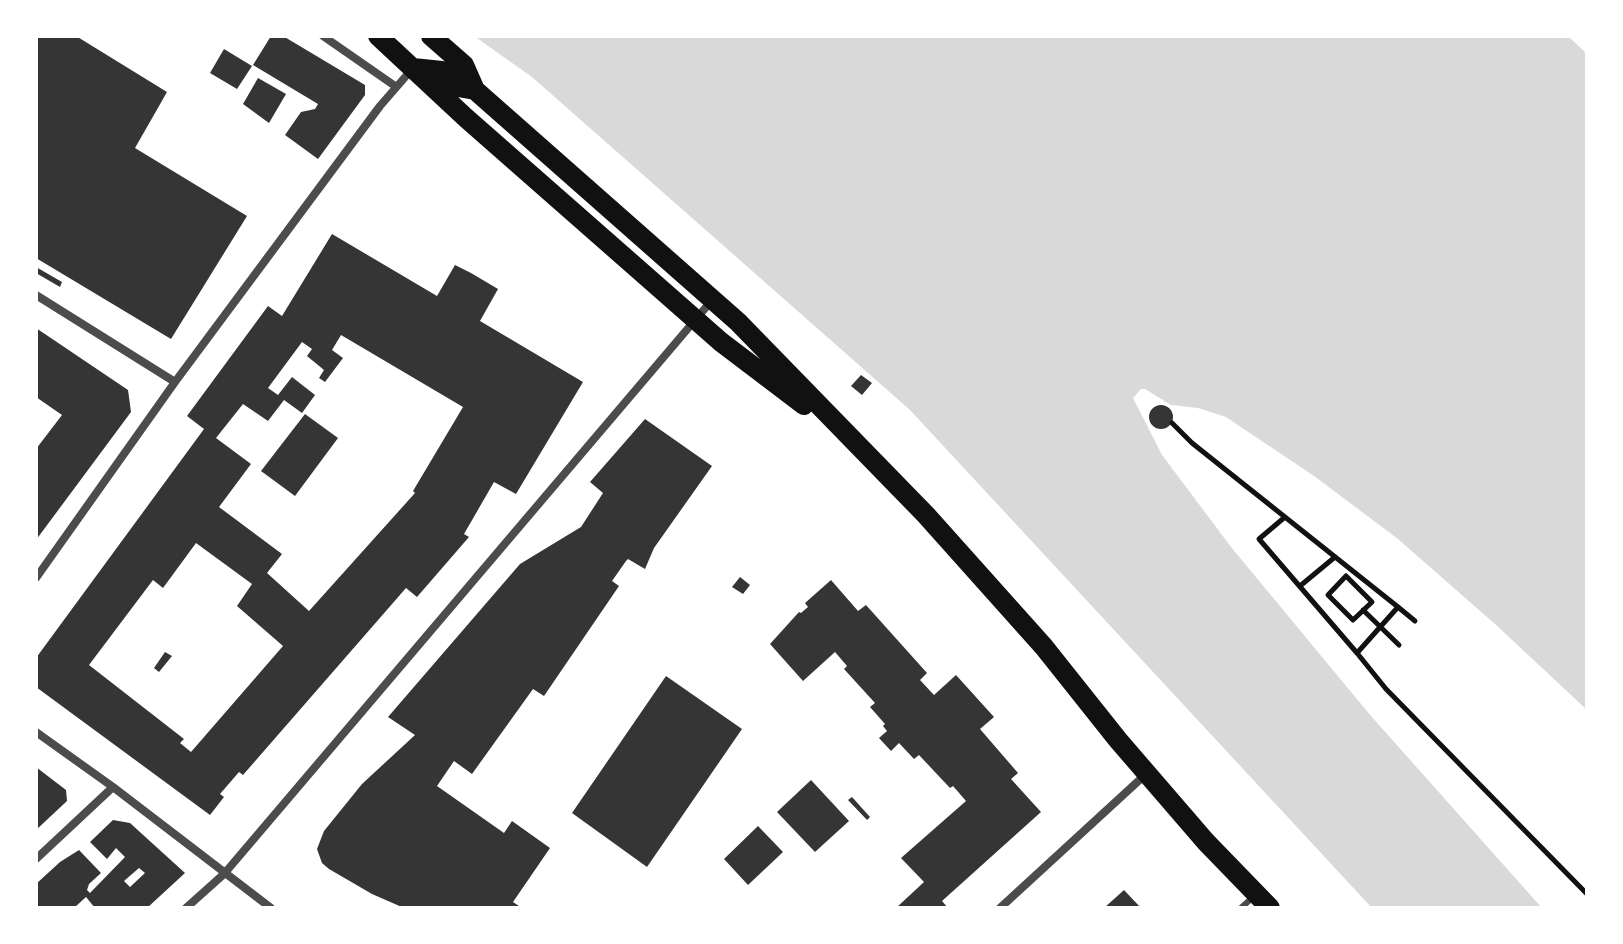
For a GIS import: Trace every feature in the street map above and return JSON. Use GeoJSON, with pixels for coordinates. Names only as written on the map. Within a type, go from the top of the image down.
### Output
{"type":"FeatureCollection","features":[{"type":"Feature","properties":{"kind":"main road"},"geometry":{"type":"LineString","coordinates":[[378,36],[554,197],[721,342],[852,442]]}},
{"type":"Feature","properties":{"kind":"main road"},"geometry":{"type":"LineString","coordinates":[[431,36],[464,65],[475,90],[714,299],[926,515],[1044,647],[1256,903]]}},
{"type":"Feature","properties":{"kind":"main road"},"geometry":{"type":"LineString","coordinates":[[413,68],[442,71],[458,87],[475,90]]}},
{"type":"Feature","properties":{"kind":"street"},"geometry":{"type":"LineString","coordinates":[[323,36],[395,86]]}},
{"type":"Feature","properties":{"kind":"street"},"geometry":{"type":"LineString","coordinates":[[36,578],[175,382],[395,86],[413,68]]}},
{"type":"Feature","properties":{"kind":"street"},"geometry":{"type":"LineString","coordinates":[[36,295],[175,382]]}},
{"type":"Feature","properties":{"kind":"street"},"geometry":{"type":"LineString","coordinates":[[186,908],[224,874],[714,299]]}},
{"type":"Feature","properties":{"kind":"street"},"geometry":{"type":"LineString","coordinates":[[36,732],[271,908]]}},
{"type":"Feature","properties":{"kind":"street"},"geometry":{"type":"LineString","coordinates":[[1000,908],[1147,774]]}},
{"type":"Feature","properties":{"kind":"street"},"geometry":{"type":"LineString","coordinates":[[36,859],[113,787]]}},
{"type":"Feature","properties":{"kind":"path"},"geometry":{"type":"LineString","coordinates":[[1172,423],[1192,443],[1415,621]]}},
{"type":"Feature","properties":{"kind":"path"},"geometry":{"type":"LineString","coordinates":[[1285,517],[1259,539],[1386,689],[1587,894]]}},
{"type":"Feature","properties":{"kind":"path"},"geometry":{"type":"LineString","coordinates":[[1300,586],[1335,557]]}},
{"type":"Feature","properties":{"kind":"path"},"geometry":{"type":"LineString","coordinates":[[1346,576],[1372,602],[1363,610],[1353,620],[1328,595],[1346,576]]}},
{"type":"Feature","properties":{"kind":"path"},"geometry":{"type":"LineString","coordinates":[[1357,653],[1398,607]]}},
{"type":"Feature","properties":{"kind":"path"},"geometry":{"type":"LineString","coordinates":[[1363,610],[1399,645]]}},
{"type":"Feature","properties":{"kind":"shaded area"},"geometry":{"type":"Polygon","coordinates":[[[474,36],[1568,36],[1587,54],[1587,710],[1398,539],[1314,476],[1226,417],[1198,408],[1171,405],[1145,389],[1133,398],[1162,455],[1231,547],[1371,716],[1542,908],[1372,908],[910,410],[532,77],[474,36]]]}},
{"type":"Feature","properties":{"kind":"building"},"geometry":{"type":"Polygon","coordinates":[[[36,36],[76,36],[167,92],[135,148],[247,216],[171,339],[36,258],[36,36]]]}},
{"type":"Feature","properties":{"kind":"building"},"geometry":{"type":"Polygon","coordinates":[[[271,36],[283,36],[365,85],[365,95],[318,159],[285,135],[301,112],[315,109],[318,104],[253,65],[271,36]]]}},
{"type":"Feature","properties":{"kind":"building"},"geometry":{"type":"Polygon","coordinates":[[[224,49],[252,66],[237,89],[210,73],[224,49]]]}},
{"type":"Feature","properties":{"kind":"building"},"geometry":{"type":"Polygon","coordinates":[[[258,78],[286,94],[269,123],[243,104],[258,78]]]}},
{"type":"Feature","properties":{"kind":"building"},"geometry":{"type":"Polygon","coordinates":[[[332,234],[437,296],[455,265],[471,273],[498,289],[480,321],[583,382],[516,494],[494,482],[464,534],[469,537],[417,597],[406,588],[243,775],[239,772],[220,794],[224,797],[210,815],[36,687],[36,658],[204,429],[187,416],[268,306],[282,316],[332,234]],[[341,335],[332,350],[343,358],[325,382],[319,378],[324,370],[307,356],[312,349],[302,342],[268,388],[278,395],[292,377],[315,395],[302,413],[284,400],[268,421],[243,404],[216,438],[251,464],[219,507],[282,554],[267,573],[309,611],[415,493],[413,491],[463,407],[341,335]],[[196,543],[163,588],[153,580],[89,665],[184,739],[180,743],[191,752],[283,646],[237,606],[252,584],[196,543]]]}},
{"type":"Feature","properties":{"kind":"building"},"geometry":{"type":"Polygon","coordinates":[[[36,267],[62,282],[60,287],[36,273],[36,267]]]}},
{"type":"Feature","properties":{"kind":"building"},"geometry":{"type":"Polygon","coordinates":[[[36,328],[128,390],[131,412],[36,540],[36,449],[62,415],[36,397],[36,328]]]}},
{"type":"Feature","properties":{"kind":"building"},"geometry":{"type":"Polygon","coordinates":[[[861,375],[872,383],[862,395],[851,386],[861,375]]]}},
{"type":"Feature","properties":{"kind":"building"},"geometry":{"type":"Polygon","coordinates":[[[1161,405],[1172,412],[1173,417],[1166,428],[1161,429],[1150,422],[1149,417],[1156,406],[1161,405]]]}},
{"type":"Feature","properties":{"kind":"building"},"geometry":{"type":"Polygon","coordinates":[[[305,414],[338,438],[295,496],[261,471],[305,414]]]}},
{"type":"Feature","properties":{"kind":"building"},"geometry":{"type":"Polygon","coordinates":[[[645,419],[712,466],[654,548],[645,569],[628,559],[626,561],[612,581],[619,586],[544,696],[533,689],[472,774],[454,761],[437,786],[504,833],[512,821],[550,848],[513,902],[522,908],[404,908],[329,869],[322,863],[317,849],[324,831],[362,784],[415,735],[388,717],[520,564],[581,527],[603,493],[590,482],[645,419]]]}},
{"type":"Feature","properties":{"kind":"building"},"geometry":{"type":"Polygon","coordinates":[[[740,577],[750,585],[743,594],[732,587],[740,577]]]}},
{"type":"Feature","properties":{"kind":"building"},"geometry":{"type":"Polygon","coordinates":[[[831,580],[858,611],[866,605],[927,673],[920,680],[934,695],[956,675],[994,717],[980,729],[1018,773],[1011,779],[1041,812],[942,901],[948,908],[896,908],[924,882],[901,858],[966,801],[919,755],[914,759],[899,743],[891,751],[879,738],[887,731],[883,726],[885,724],[870,707],[875,703],[844,669],[847,666],[835,652],[803,681],[770,644],[799,612],[808,607],[805,603],[831,580]]]}},
{"type":"Feature","properties":{"kind":"building"},"geometry":{"type":"Polygon","coordinates":[[[165,652],[172,656],[159,672],[154,668],[165,652]]]}},
{"type":"Feature","properties":{"kind":"building"},"geometry":{"type":"Polygon","coordinates":[[[666,676],[742,729],[647,867],[572,813],[666,676]]]}},
{"type":"Feature","properties":{"kind":"building"},"geometry":{"type":"Polygon","coordinates":[[[36,767],[66,790],[67,801],[36,830],[36,767]]]}},
{"type":"Feature","properties":{"kind":"building"},"geometry":{"type":"Polygon","coordinates":[[[811,780],[849,821],[815,852],[777,812],[811,780]]]}},
{"type":"Feature","properties":{"kind":"building"},"geometry":{"type":"Polygon","coordinates":[[[852,797],[870,817],[867,820],[848,800],[852,797]]]}},
{"type":"Feature","properties":{"kind":"building"},"geometry":{"type":"Polygon","coordinates":[[[113,820],[130,823],[185,873],[147,908],[95,908],[86,897],[74,908],[36,908],[36,884],[79,850],[101,873],[89,884],[87,890],[90,893],[125,857],[116,848],[107,859],[90,842],[113,820]],[[139,868],[124,881],[130,887],[145,873],[139,868]]]}},
{"type":"Feature","properties":{"kind":"building"},"geometry":{"type":"Polygon","coordinates":[[[758,826],[783,852],[748,885],[724,859],[758,826]]]}},
{"type":"Feature","properties":{"kind":"building"},"geometry":{"type":"Polygon","coordinates":[[[1124,890],[1141,908],[1104,908],[1124,890]]]}}]}
